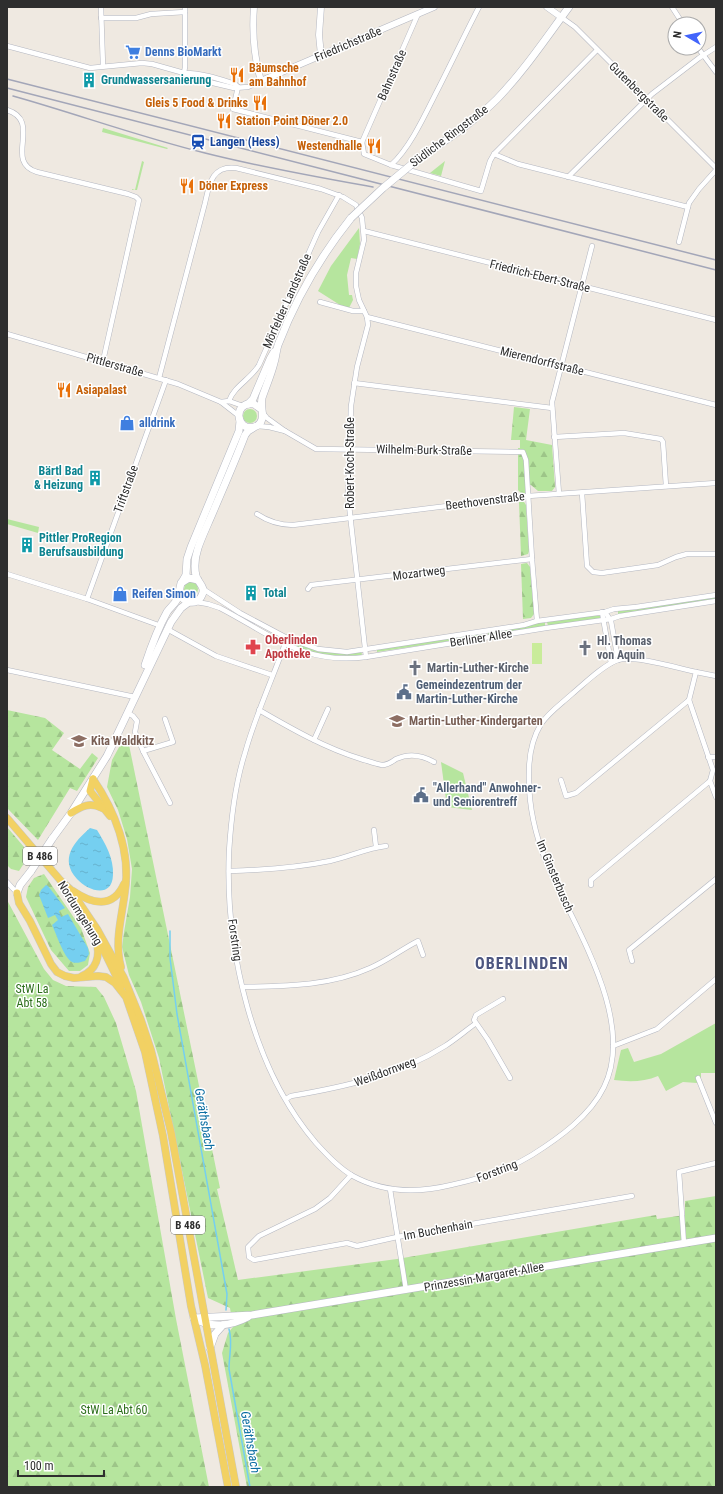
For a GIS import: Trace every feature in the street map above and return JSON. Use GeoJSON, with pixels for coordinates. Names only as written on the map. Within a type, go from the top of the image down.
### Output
{"type":"FeatureCollection","features":[{"type":"Feature","properties":{"kind":"main road","name":"Südliche Ringstraße"},"geometry":{"type":"LineString","coordinates":[[351,218],[383,188],[412,164],[466,126],[497,98],[528,62],[569,7]]}},
{"type":"Feature","properties":{"kind":"main road","name":"Mörfelder Landstraße"},"geometry":{"type":"LineString","coordinates":[[135,697],[150,650],[164,627],[177,612],[201,596],[203,589],[198,580],[195,564],[198,548],[245,435],[262,421],[262,398],[278,347],[290,316],[310,277],[329,246],[351,218]]}},
{"type":"Feature","properties":{"kind":"main road","name":"Mörfelder Landstraße"},"geometry":{"type":"LineString","coordinates":[[17,892],[20,885],[93,779],[107,756],[128,713],[162,638],[168,612],[179,598],[179,588],[186,575],[187,559],[191,547],[239,431],[240,409],[253,399],[270,359],[278,347]]}},
{"type":"Feature","properties":{"kind":"main road"},"geometry":{"type":"LineString","coordinates":[[246,405],[256,405],[262,410]]}},
{"type":"Feature","properties":{"kind":"main road"},"geometry":{"type":"LineString","coordinates":[[239,419],[246,427],[255,427]]}},
{"type":"Feature","properties":{"kind":"main road"},"geometry":{"type":"LineString","coordinates":[[182,582],[190,578],[198,580]]}},
{"type":"Feature","properties":{"kind":"main road"},"geometry":{"type":"LineString","coordinates":[[180,594],[182,599],[191,602]]}},
{"type":"Feature","properties":{"kind":"main road"},"geometry":{"type":"LineString","coordinates":[[93,779],[90,791],[104,808],[117,829]]}},
{"type":"Feature","properties":{"kind":"main road"},"geometry":{"type":"LineString","coordinates":[[93,779],[102,793],[117,829],[125,856],[126,876],[117,944],[118,958],[124,978]]}},
{"type":"Feature","properties":{"kind":"main road"},"geometry":{"type":"LineString","coordinates":[[71,813],[80,807],[89,804],[104,808]]}},
{"type":"Feature","properties":{"kind":"main road","name":"Nordumgehung"},"geometry":{"type":"LineString","coordinates":[[7,818],[61,881],[66,892],[93,933],[126,997]]}},
{"type":"Feature","properties":{"kind":"main road"},"geometry":{"type":"LineString","coordinates":[[70,889],[84,898],[101,902],[115,896],[123,887],[126,876]]}},
{"type":"Feature","properties":{"kind":"main road","name":"B 486"},"geometry":{"type":"LineString","coordinates":[[61,881],[70,889],[97,929],[124,978],[141,1020],[160,1085],[171,1132],[236,1487]]}},
{"type":"Feature","properties":{"kind":"main road"},"geometry":{"type":"LineString","coordinates":[[17,892],[19,903],[54,968],[61,974],[74,978],[98,976],[106,977],[115,983],[126,997]]}},
{"type":"Feature","properties":{"kind":"main road"},"geometry":{"type":"LineString","coordinates":[[74,978],[80,977],[89,972],[97,961],[97,946],[93,933]]}},
{"type":"Feature","properties":{"kind":"main road","name":"B 486"},"geometry":{"type":"LineString","coordinates":[[126,997],[145,1052],[163,1136],[194,1318],[205,1365],[228,1487]]}},
{"type":"Feature","properties":{"kind":"main road","name":"Prinzessin-Margaret-Allee"},"geometry":{"type":"LineString","coordinates":[[205,1321],[252,1315],[406,1290],[716,1238]]}},
{"type":"Feature","properties":{"kind":"main road","name":"Prinzessin-Margaret-Allee"},"geometry":{"type":"LineString","coordinates":[[194,1318],[205,1321],[214,1326],[244,1319],[252,1315]]}},
{"type":"Feature","properties":{"kind":"main road"},"geometry":{"type":"LineString","coordinates":[[210,1348],[215,1334],[223,1325]]}},
{"type":"Feature","properties":{"kind":"street"},"geometry":{"type":"LineString","coordinates":[[101,7],[103,66]]}},
{"type":"Feature","properties":{"kind":"street"},"geometry":{"type":"LineString","coordinates":[[7,46],[90,68],[148,64],[184,73],[192,78],[234,88],[248,87],[261,81],[256,57],[253,24],[254,7]]}},
{"type":"Feature","properties":{"kind":"street"},"geometry":{"type":"LineString","coordinates":[[321,55],[319,35],[322,7]]}},
{"type":"Feature","properties":{"kind":"street","name":"Bahnstraße"},"geometry":{"type":"LineString","coordinates":[[362,142],[421,7]]}},
{"type":"Feature","properties":{"kind":"street","name":"Friedrichstraße"},"geometry":{"type":"LineString","coordinates":[[261,81],[434,7]]}},
{"type":"Feature","properties":{"kind":"street"},"geometry":{"type":"LineString","coordinates":[[391,165],[398,158],[424,116],[479,7]]}},
{"type":"Feature","properties":{"kind":"street"},"geometry":{"type":"LineString","coordinates":[[548,7],[561,17]]}},
{"type":"Feature","properties":{"kind":"street"},"geometry":{"type":"LineString","coordinates":[[672,7],[678,16]]}},
{"type":"Feature","properties":{"kind":"street"},"geometry":{"type":"LineString","coordinates":[[101,18],[136,18],[150,14],[185,10],[184,73]]}},
{"type":"Feature","properties":{"kind":"street","name":"Gutenbergstraße"},"geometry":{"type":"LineString","coordinates":[[561,17],[575,27],[716,169]]}},
{"type":"Feature","properties":{"kind":"street"},"geometry":{"type":"LineString","coordinates":[[707,53],[716,48]]}},
{"type":"Feature","properties":{"kind":"street"},"geometry":{"type":"LineString","coordinates":[[238,87],[233,109],[362,142],[364,154],[391,165],[481,191],[490,160],[494,154],[597,50]]}},
{"type":"Feature","properties":{"kind":"street"},"geometry":{"type":"LineString","coordinates":[[568,177],[647,99],[702,56]]}},
{"type":"Feature","properties":{"kind":"street"},"geometry":{"type":"LineString","coordinates":[[704,56],[716,72]]}},
{"type":"Feature","properties":{"kind":"street"},"geometry":{"type":"LineString","coordinates":[[7,110],[13,112],[22,124],[25,135],[22,160],[28,169],[128,194],[136,197],[140,202],[103,361]]}},
{"type":"Feature","properties":{"kind":"street"},"geometry":{"type":"LineString","coordinates":[[494,154],[512,162],[688,207]]}},
{"type":"Feature","properties":{"kind":"street"},"geometry":{"type":"LineString","coordinates":[[159,378],[211,180],[216,174],[226,169],[232,168],[321,189],[341,196],[352,202],[358,209],[362,218],[364,231],[363,246],[357,269],[356,281],[359,300],[367,317]]}},
{"type":"Feature","properties":{"kind":"street"},"geometry":{"type":"LineString","coordinates":[[679,242],[688,207],[699,189],[716,169]]}},
{"type":"Feature","properties":{"kind":"street","name":"Mörfelder Landstraße"},"geometry":{"type":"LineString","coordinates":[[229,401],[233,392],[253,373],[258,365],[318,232],[341,196]]}},
{"type":"Feature","properties":{"kind":"street","name":"Friedrich-Ebert-Straße"},"geometry":{"type":"LineString","coordinates":[[364,231],[716,320]]}},
{"type":"Feature","properties":{"kind":"street"},"geometry":{"type":"LineString","coordinates":[[559,494],[552,402],[592,246]]}},
{"type":"Feature","properties":{"kind":"street"},"geometry":{"type":"LineString","coordinates":[[320,302],[353,311],[364,311]]}},
{"type":"Feature","properties":{"kind":"street","name":"Mierendorffstraße"},"geometry":{"type":"LineString","coordinates":[[367,317],[716,405]]}},
{"type":"Feature","properties":{"kind":"street","name":"Robert-Koch-Straße"},"geometry":{"type":"LineString","coordinates":[[366,657],[348,496],[350,413],[357,367],[368,325],[367,317]]}},
{"type":"Feature","properties":{"kind":"street","name":"Pittlerstraße"},"geometry":{"type":"LineString","coordinates":[[7,334],[166,380],[221,402],[239,419]]}},
{"type":"Feature","properties":{"kind":"street","name":"Triftstraße"},"geometry":{"type":"LineString","coordinates":[[87,599],[166,380]]}},
{"type":"Feature","properties":{"kind":"street"},"geometry":{"type":"LineString","coordinates":[[354,383],[552,408]]}},
{"type":"Feature","properties":{"kind":"street"},"geometry":{"type":"LineString","coordinates":[[221,402],[229,401],[246,405]]}},
{"type":"Feature","properties":{"kind":"street","name":"Wilhelm-Burk-Straße"},"geometry":{"type":"LineString","coordinates":[[262,410],[267,418],[285,431],[316,449],[523,452],[526,460],[528,496]]}},
{"type":"Feature","properties":{"kind":"street","name":"Wilhelm-Burk-Straße"},"geometry":{"type":"LineString","coordinates":[[255,427],[268,427],[285,431]]}},
{"type":"Feature","properties":{"kind":"street"},"geometry":{"type":"LineString","coordinates":[[554,437],[624,433],[661,439],[663,442],[666,486]]}},
{"type":"Feature","properties":{"kind":"street","name":"Beethovenstraße"},"geometry":{"type":"LineString","coordinates":[[257,514],[271,522],[283,525],[528,496],[716,483]]}},
{"type":"Feature","properties":{"kind":"street"},"geometry":{"type":"LineString","coordinates":[[582,493],[587,566],[592,572],[602,573],[658,565],[687,554],[716,554]]}},
{"type":"Feature","properties":{"kind":"street"},"geometry":{"type":"LineString","coordinates":[[528,496],[537,621]]}},
{"type":"Feature","properties":{"kind":"street","name":"Mozartweg"},"geometry":{"type":"LineString","coordinates":[[308,588],[311,585],[532,559]]}},
{"type":"Feature","properties":{"kind":"street"},"geometry":{"type":"LineString","coordinates":[[7,574],[87,599],[164,627],[216,656],[272,676]]}},
{"type":"Feature","properties":{"kind":"street","name":"Berliner Allee"},"geometry":{"type":"LineString","coordinates":[[203,589],[240,613],[287,638],[318,649],[346,652],[537,621],[603,612],[614,609],[716,595]]}},
{"type":"Feature","properties":{"kind":"street","name":"Berliner Allee"},"geometry":{"type":"LineString","coordinates":[[191,602],[208,604],[220,608],[285,645],[303,652],[321,657],[343,659],[366,657],[508,634],[611,620],[620,616],[716,601]]}},
{"type":"Feature","properties":{"kind":"street"},"geometry":{"type":"LineString","coordinates":[[603,612],[611,620],[618,660],[635,659],[716,676]]}},
{"type":"Feature","properties":{"kind":"street"},"geometry":{"type":"LineString","coordinates":[[603,612],[603,620],[611,663]]}},
{"type":"Feature","properties":{"kind":"street"},"geometry":{"type":"LineString","coordinates":[[253,626],[256,621]]}},
{"type":"Feature","properties":{"kind":"street","name":"Forstring"},"geometry":{"type":"LineString","coordinates":[[287,638],[259,710],[244,754],[238,782],[231,833],[229,871],[234,939],[243,987],[258,1041],[270,1069],[286,1099],[305,1129],[341,1168],[351,1175],[371,1184],[390,1189],[406,1191],[429,1190],[497,1173],[518,1164],[543,1148],[569,1128],[588,1110]]}},
{"type":"Feature","properties":{"kind":"street","name":"Im Ginsterbusch"},"geometry":{"type":"LineString","coordinates":[[588,1110],[598,1098],[606,1082],[611,1065],[613,1046],[610,1014],[592,960],[547,865],[531,809],[528,780],[532,746],[541,724],[550,714],[599,672],[611,663],[618,660]]}},
{"type":"Feature","properties":{"kind":"street"},"geometry":{"type":"LineString","coordinates":[[7,670],[135,697]]}},
{"type":"Feature","properties":{"kind":"street"},"geometry":{"type":"LineString","coordinates":[[696,672],[689,700],[713,770],[710,782],[716,797]]}},
{"type":"Feature","properties":{"kind":"street"},"geometry":{"type":"LineString","coordinates":[[561,780],[566,796],[576,793],[689,700]]}},
{"type":"Feature","properties":{"kind":"street"},"geometry":{"type":"LineString","coordinates":[[314,740],[328,709]]}},
{"type":"Feature","properties":{"kind":"street"},"geometry":{"type":"LineString","coordinates":[[259,710],[314,740],[355,757],[387,764],[398,758],[410,755],[425,757],[434,762]]}},
{"type":"Feature","properties":{"kind":"street"},"geometry":{"type":"LineString","coordinates":[[128,713],[137,721],[136,732],[143,751],[170,803]]}},
{"type":"Feature","properties":{"kind":"street"},"geometry":{"type":"LineString","coordinates":[[143,751],[173,742],[165,719]]}},
{"type":"Feature","properties":{"kind":"street"},"geometry":{"type":"LineString","coordinates":[[708,757],[716,757]]}},
{"type":"Feature","properties":{"kind":"street"},"geometry":{"type":"LineString","coordinates":[[591,885],[591,880],[710,782]]}},
{"type":"Feature","properties":{"kind":"street"},"geometry":{"type":"LineString","coordinates":[[374,830],[376,847]]}},
{"type":"Feature","properties":{"kind":"street"},"geometry":{"type":"LineString","coordinates":[[229,871],[261,870],[307,865],[351,856],[376,847],[386,846]]}},
{"type":"Feature","properties":{"kind":"street"},"geometry":{"type":"LineString","coordinates":[[632,961],[629,950],[716,879]]}},
{"type":"Feature","properties":{"kind":"street"},"geometry":{"type":"LineString","coordinates":[[7,882],[17,892]]}},
{"type":"Feature","properties":{"kind":"street"},"geometry":{"type":"LineString","coordinates":[[243,987],[302,985],[356,974],[376,965],[418,941],[423,955]]}},
{"type":"Feature","properties":{"kind":"street"},"geometry":{"type":"LineString","coordinates":[[613,1046],[657,1029],[716,979]]}},
{"type":"Feature","properties":{"kind":"street","name":"Weißdornweg"},"geometry":{"type":"LineString","coordinates":[[286,1099],[291,1096],[328,1090],[357,1083],[388,1072],[438,1050],[475,1024],[474,1020],[476,1015],[503,999]]}},
{"type":"Feature","properties":{"kind":"street"},"geometry":{"type":"LineString","coordinates":[[475,1024],[488,1040],[510,1078]]}},
{"type":"Feature","properties":{"kind":"street"},"geometry":{"type":"LineString","coordinates":[[698,1078],[716,1123]]}},
{"type":"Feature","properties":{"kind":"street"},"geometry":{"type":"LineString","coordinates":[[684,1244],[679,1172],[716,1163]]}},
{"type":"Feature","properties":{"kind":"street","name":"Im Buchenhain"},"geometry":{"type":"LineString","coordinates":[[351,1175],[333,1195],[315,1210],[259,1236],[248,1247],[250,1259],[254,1260],[346,1243],[357,1246],[397,1237],[632,1196]]}},
{"type":"Feature","properties":{"kind":"street"},"geometry":{"type":"LineString","coordinates":[[390,1189],[406,1290]]}},
{"type":"Feature","properties":{"kind":"green space"},"geometry":{"type":"Polygon","coordinates":[[[103,128],[168,148],[167,149],[102,132],[103,128]]]}},
{"type":"Feature","properties":{"kind":"green space"},"geometry":{"type":"Polygon","coordinates":[[[142,161],[144,162],[137,190],[135,190],[142,161]]]}},
{"type":"Feature","properties":{"kind":"green space"},"geometry":{"type":"Polygon","coordinates":[[[445,161],[441,176],[430,173],[445,161]]]}},
{"type":"Feature","properties":{"kind":"green space"},"geometry":{"type":"Polygon","coordinates":[[[359,228],[360,244],[357,259],[351,258],[347,275],[349,295],[352,295],[353,300],[349,308],[340,305],[318,291],[331,266],[359,228]]]}},
{"type":"Feature","properties":{"kind":"green space"},"geometry":{"type":"Polygon","coordinates":[[[514,407],[530,409],[526,440],[552,445],[555,487],[552,491],[538,491],[531,485],[526,485],[526,493],[521,493],[518,490],[518,448],[520,448],[520,440],[511,440],[514,407]]]}},
{"type":"Feature","properties":{"kind":"green space"},"geometry":{"type":"Polygon","coordinates":[[[250,409],[255,411],[257,416],[255,421],[250,423],[245,421],[243,416],[245,411],[250,409]]]}},
{"type":"Feature","properties":{"kind":"green space"},"geometry":{"type":"Polygon","coordinates":[[[519,502],[524,502],[526,505],[529,551],[528,554],[521,556],[519,502]]]}},
{"type":"Feature","properties":{"kind":"green space"},"geometry":{"type":"Polygon","coordinates":[[[7,519],[39,527],[38,533],[7,524],[7,519]]]}},
{"type":"Feature","properties":{"kind":"green space"},"geometry":{"type":"Polygon","coordinates":[[[527,563],[530,567],[534,614],[531,618],[523,619],[521,564],[527,563]]]}},
{"type":"Feature","properties":{"kind":"green space"},"geometry":{"type":"Polygon","coordinates":[[[191,582],[196,584],[198,589],[196,594],[191,596],[186,594],[184,589],[186,584],[191,582]]]}},
{"type":"Feature","properties":{"kind":"green space"},"geometry":{"type":"Polygon","coordinates":[[[716,597],[716,600],[618,614],[618,610],[632,610],[716,597]]]}},
{"type":"Feature","properties":{"kind":"green space"},"geometry":{"type":"Polygon","coordinates":[[[597,615],[600,616],[600,619],[548,626],[547,622],[597,615]]]}},
{"type":"Feature","properties":{"kind":"green space"},"geometry":{"type":"Polygon","coordinates":[[[545,622],[545,626],[488,635],[488,632],[545,622]]]}},
{"type":"Feature","properties":{"kind":"green space"},"geometry":{"type":"Polygon","coordinates":[[[482,633],[483,636],[377,652],[377,649],[482,633]]]}},
{"type":"Feature","properties":{"kind":"green space"},"geometry":{"type":"Polygon","coordinates":[[[532,643],[542,643],[542,664],[532,664],[532,643]]]}},
{"type":"Feature","properties":{"kind":"green space"},"geometry":{"type":"Polygon","coordinates":[[[297,644],[319,651],[361,652],[362,654],[361,656],[323,655],[296,647],[297,644]]]}},
{"type":"Feature","properties":{"kind":"green space"},"geometry":{"type":"Polygon","coordinates":[[[7,710],[45,718],[64,733],[52,750],[80,769],[92,753],[98,758],[77,791],[70,788],[38,840],[7,808],[7,710]]]}},
{"type":"Feature","properties":{"kind":"green space"},"geometry":{"type":"Polygon","coordinates":[[[124,738],[128,740],[220,1188],[217,1189],[238,1280],[397,1259],[656,1215],[657,1219],[685,1215],[685,1201],[716,1196],[716,1487],[247,1487],[222,1353],[228,1333],[233,1327],[230,1308],[208,1298],[159,1058],[141,1002],[129,975],[122,947],[130,897],[132,869],[127,839],[118,810],[107,787],[112,760],[124,738]]]}},
{"type":"Feature","properties":{"kind":"green space"},"geometry":{"type":"Polygon","coordinates":[[[441,762],[463,773],[472,810],[447,807],[441,762]]]}},
{"type":"Feature","properties":{"kind":"green space"},"geometry":{"type":"Polygon","coordinates":[[[7,827],[30,854],[19,871],[11,869],[7,865],[7,827]]]}},
{"type":"Feature","properties":{"kind":"green space"},"geometry":{"type":"Polygon","coordinates":[[[44,874],[81,928],[90,953],[88,965],[80,971],[69,971],[51,950],[26,897],[28,887],[34,878],[44,874]]]}},
{"type":"Feature","properties":{"kind":"green space"},"geometry":{"type":"Polygon","coordinates":[[[7,900],[44,969],[53,980],[66,986],[96,987],[104,997],[116,1023],[136,1091],[176,1319],[209,1487],[7,1487],[7,900]]]}},
{"type":"Feature","properties":{"kind":"green space"},"geometry":{"type":"Polygon","coordinates":[[[716,1023],[716,1073],[701,1073],[701,1081],[697,1083],[683,1082],[666,1091],[658,1076],[636,1081],[614,1080],[621,1050],[628,1048],[634,1062],[661,1054],[716,1023]]]}},
{"type":"Feature","properties":{"kind":"water"},"geometry":{"type":"Polygon","coordinates":[[[90,828],[97,830],[106,845],[112,863],[112,883],[104,890],[87,887],[77,879],[69,865],[69,858],[74,845],[90,828]]]}},
{"type":"Feature","properties":{"kind":"water"},"geometry":{"type":"Polygon","coordinates":[[[46,885],[65,908],[59,911],[61,917],[68,914],[88,948],[89,954],[85,961],[74,963],[69,960],[63,951],[52,925],[58,920],[55,915],[48,918],[39,895],[41,890],[46,885]]]}},
{"type":"Feature","properties":{"kind":"waterway","name":"Geräthsbach"},"geometry":{"type":"LineString","coordinates":[[170,931],[170,958],[177,1014],[227,1294],[226,1310]]}},
{"type":"Feature","properties":{"kind":"waterway","name":"Geräthsbach"},"geometry":{"type":"LineString","coordinates":[[229,1329],[231,1344],[229,1369],[250,1487]]}},
{"type":"Feature","properties":{"kind":"railway"},"geometry":{"type":"LineString","coordinates":[[7,79],[716,260]]}},
{"type":"Feature","properties":{"kind":"railway"},"geometry":{"type":"LineString","coordinates":[[7,88],[716,270]]}},
{"type":"Feature","properties":{"kind":"railway"},"geometry":{"type":"LineString","coordinates":[[13,96],[205,153],[310,176],[373,187]]}},
{"type":"Feature","properties":{"kind":"place","name":"Denns BioMarkt"},"geometry":{"type":"Point","coordinates":[133,52]}},
{"type":"Feature","properties":{"kind":"place","name":"Bäumsche am Bahnhof"},"geometry":{"type":"Point","coordinates":[237,75]}},
{"type":"Feature","properties":{"kind":"place","name":"Grundwassersanierung"},"geometry":{"type":"Point","coordinates":[89,80]}},
{"type":"Feature","properties":{"kind":"place","name":"Gleis 5 Food & Drinks"},"geometry":{"type":"Point","coordinates":[260,103]}},
{"type":"Feature","properties":{"kind":"place","name":"Station Point Döner 2.0"},"geometry":{"type":"Point","coordinates":[224,121]}},
{"type":"Feature","properties":{"kind":"place","name":"Langen (Hess)"},"geometry":{"type":"Point","coordinates":[198,142]}},
{"type":"Feature","properties":{"kind":"place","name":"Westendhalle"},"geometry":{"type":"Point","coordinates":[374,146]}},
{"type":"Feature","properties":{"kind":"place","name":"Döner Express"},"geometry":{"type":"Point","coordinates":[187,186]}},
{"type":"Feature","properties":{"kind":"place","name":"Asiapalast"},"geometry":{"type":"Point","coordinates":[64,390]}},
{"type":"Feature","properties":{"kind":"place","name":"alldrink"},"geometry":{"type":"Point","coordinates":[127,423]}},
{"type":"Feature","properties":{"kind":"place","name":"Bärtl Bad & Heizung"},"geometry":{"type":"Point","coordinates":[95,478]}},
{"type":"Feature","properties":{"kind":"place","name":"Pittler ProRegion Berufsausbildung"},"geometry":{"type":"Point","coordinates":[27,545]}},
{"type":"Feature","properties":{"kind":"place","name":"Total"},"geometry":{"type":"Point","coordinates":[251,593]}},
{"type":"Feature","properties":{"kind":"place","name":"Reifen Simon"},"geometry":{"type":"Point","coordinates":[120,594]}},
{"type":"Feature","properties":{"kind":"place","name":"Oberlinden Apotheke"},"geometry":{"type":"Point","coordinates":[253,647]}},
{"type":"Feature","properties":{"kind":"place","name":"Hl. Thomas von Aquin"},"geometry":{"type":"Point","coordinates":[585,648]}},
{"type":"Feature","properties":{"kind":"place","name":"Martin-Luther-Kirche"},"geometry":{"type":"Point","coordinates":[415,668]}},
{"type":"Feature","properties":{"kind":"place","name":"Gemeindezentrum der Martin-Luther-Kirche"},"geometry":{"type":"Point","coordinates":[404,692]}},
{"type":"Feature","properties":{"kind":"place","name":"Martin-Luther-Kindergarten"},"geometry":{"type":"Point","coordinates":[397,721]}},
{"type":"Feature","properties":{"kind":"place","name":"Kita Waldkitz"},"geometry":{"type":"Point","coordinates":[79,741]}},
{"type":"Feature","properties":{"kind":"place","name":"\"Allerhand\" Anwohner- und Seniorentreff"},"geometry":{"type":"Point","coordinates":[421,795]}},
{"type":"Feature","properties":{"kind":"district","name":"OBERLINDEN"},"geometry":{"type":"Point","coordinates":[522,963]}},
{"type":"Feature","properties":{"kind":"park label","name":"StW La Abt 58"},"geometry":{"type":"Point","coordinates":[32,996]}},
{"type":"Feature","properties":{"kind":"park label","name":"StW La Abt 60"},"geometry":{"type":"Point","coordinates":[114,1410]}}]}
